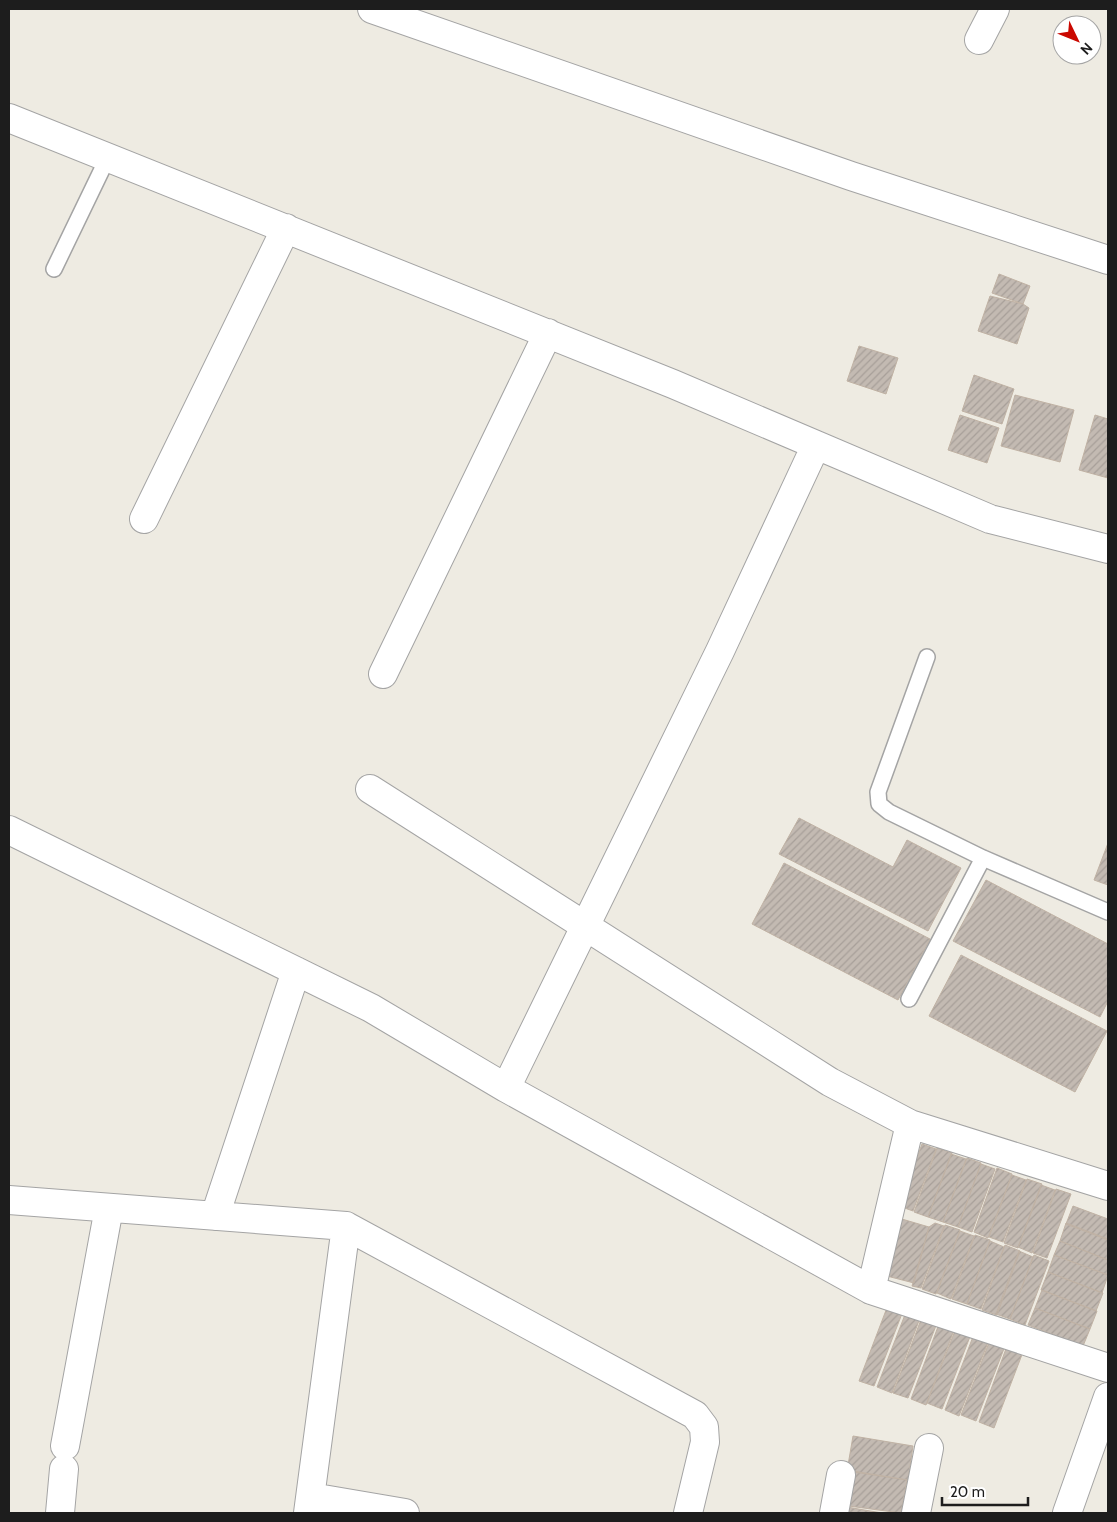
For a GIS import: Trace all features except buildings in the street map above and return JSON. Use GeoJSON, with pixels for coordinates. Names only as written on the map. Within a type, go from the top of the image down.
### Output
{"type":"FeatureCollection","features":[{"type":"Feature","properties":{"kind":"street"},"geometry":{"type":"LineString","coordinates":[[372,9],[851,176],[1108,260]]}},
{"type":"Feature","properties":{"kind":"street"},"geometry":{"type":"LineString","coordinates":[[980,40],[995,9]]}},
{"type":"Feature","properties":{"kind":"street"},"geometry":{"type":"LineString","coordinates":[[9,118],[548,333],[990,519],[1108,549]]}},
{"type":"Feature","properties":{"kind":"street"},"geometry":{"type":"LineString","coordinates":[[144,519],[286,228]]}},
{"type":"Feature","properties":{"kind":"street"},"geometry":{"type":"LineString","coordinates":[[383,674],[548,333]]}},
{"type":"Feature","properties":{"kind":"street"},"geometry":{"type":"LineString","coordinates":[[506,1088],[587,925],[816,445]]}},
{"type":"Feature","properties":{"kind":"street"},"geometry":{"type":"LineString","coordinates":[[370,789],[587,925],[830,1082],[910,1124],[1108,1186]]}},
{"type":"Feature","properties":{"kind":"street"},"geometry":{"type":"LineString","coordinates":[[9,830],[371,1008],[506,1088],[871,1290],[1108,1368]]}},
{"type":"Feature","properties":{"kind":"street"},"geometry":{"type":"LineString","coordinates":[[215,1216],[296,971]]}},
{"type":"Feature","properties":{"kind":"street"},"geometry":{"type":"LineString","coordinates":[[871,1290],[910,1124]]}},
{"type":"Feature","properties":{"kind":"street"},"geometry":{"type":"LineString","coordinates":[[9,1200],[346,1226],[695,1415],[704,1427],[705,1442],[688,1513]]}},
{"type":"Feature","properties":{"kind":"street"},"geometry":{"type":"LineString","coordinates":[[60,1513],[64,1457],[110,1208]]}},
{"type":"Feature","properties":{"kind":"street"},"geometry":{"type":"LineString","coordinates":[[346,1226],[310,1505],[405,1513]]}},
{"type":"Feature","properties":{"kind":"street"},"geometry":{"type":"LineString","coordinates":[[1068,1513],[1108,1397]]}},
{"type":"Feature","properties":{"kind":"street"},"geometry":{"type":"LineString","coordinates":[[916,1513],[929,1448]]}},
{"type":"Feature","properties":{"kind":"street"},"geometry":{"type":"LineString","coordinates":[[834,1513],[841,1475]]}},
{"type":"Feature","properties":{"kind":"lane"},"geometry":{"type":"LineString","coordinates":[[54,268],[108,158]]}},
{"type":"Feature","properties":{"kind":"lane"},"geometry":{"type":"LineString","coordinates":[[927,656],[878,792],[879,804],[889,812],[983,858],[1108,912]]}},
{"type":"Feature","properties":{"kind":"lane"},"geometry":{"type":"LineString","coordinates":[[909,999],[983,858]]}}]}
